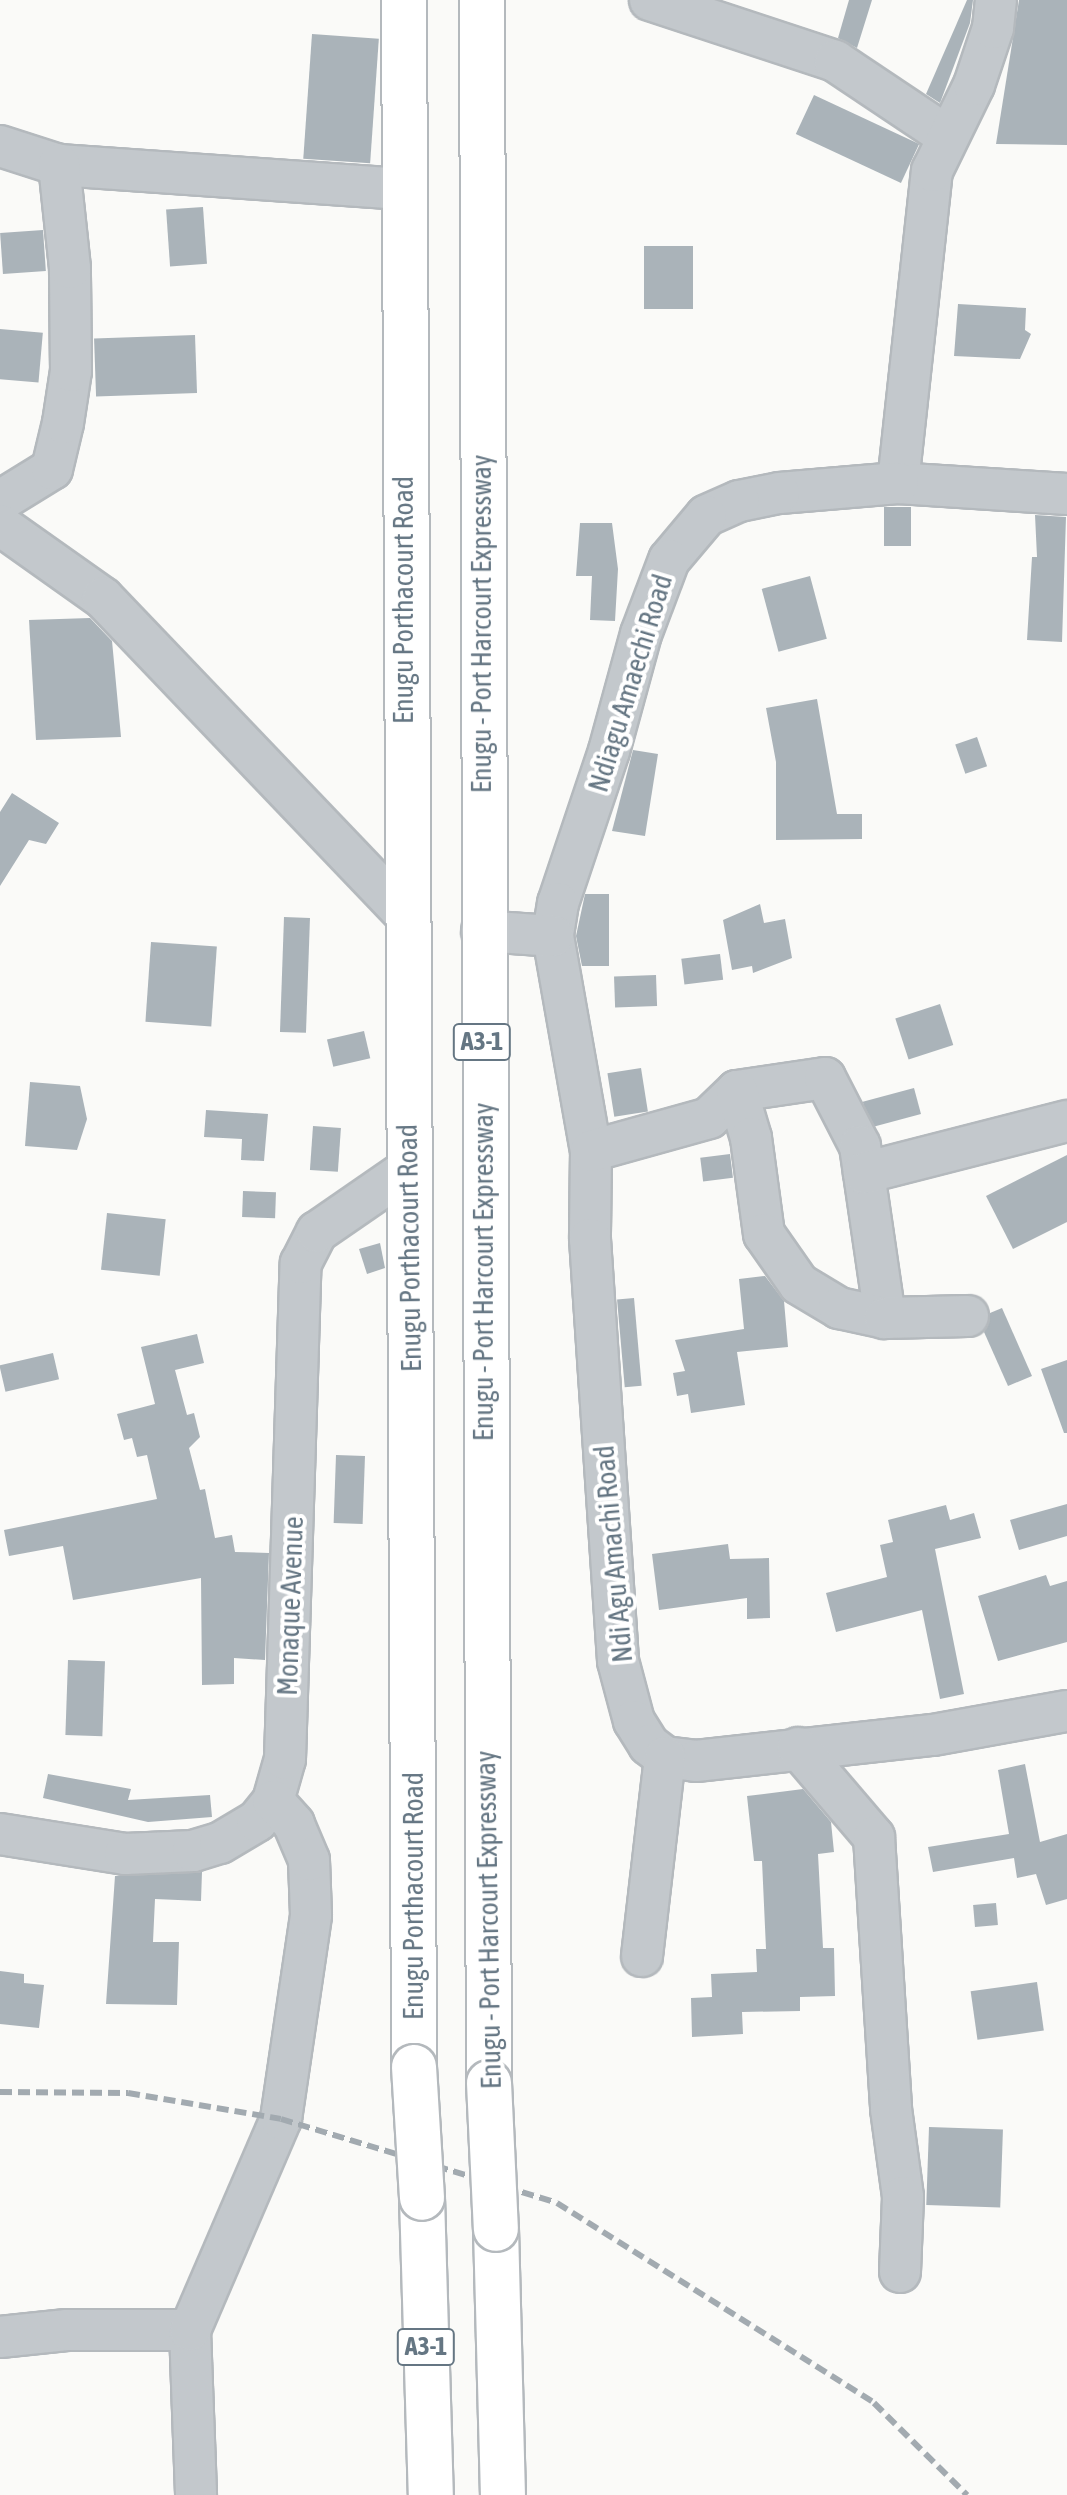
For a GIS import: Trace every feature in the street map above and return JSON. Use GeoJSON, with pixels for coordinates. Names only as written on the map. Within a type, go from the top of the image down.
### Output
{"type":"FeatureCollection","features":[{"type":"Feature","properties":{"kind":"highway","name":"Enugu Porthacourt Road"},"geometry":{"type":"LineString","coordinates":[[404,0],[405,914],[414,2067],[422,2198],[431,2495]]}},
{"type":"Feature","properties":{"kind":"highway","name":"Enugu - Port Harcourt Expressway"},"geometry":{"type":"LineString","coordinates":[[482,0],[482,931],[489,2083],[503,2495]]}},
{"type":"Feature","properties":{"kind":"street"},"geometry":{"type":"LineString","coordinates":[[650,0],[835,61],[947,136]]}},
{"type":"Feature","properties":{"kind":"street"},"geometry":{"type":"LineString","coordinates":[[898,483],[932,171],[974,85],[993,28],[996,0]]}},
{"type":"Feature","properties":{"kind":"street"},"geometry":{"type":"LineString","coordinates":[[0,146],[59,165],[402,189]]}},
{"type":"Feature","properties":{"kind":"street"},"geometry":{"type":"LineString","coordinates":[[0,501],[52,469],[63,423],[71,371],[70,268],[59,165]]}},
{"type":"Feature","properties":{"kind":"street","name":"Ndiagu Amaechi Road"},"geometry":{"type":"LineString","coordinates":[[553,936],[558,903],[609,751],[641,634],[669,560],[684,537],[706,516],[739,501],[898,483],[1067,494]]}},
{"type":"Feature","properties":{"kind":"street"},"geometry":{"type":"LineString","coordinates":[[0,525],[103,598],[405,914]]}},
{"type":"Feature","properties":{"kind":"street"},"geometry":{"type":"LineString","coordinates":[[482,931],[553,936]]}},
{"type":"Feature","properties":{"kind":"street","name":"Ndi Agu Amachi Road"},"geometry":{"type":"LineString","coordinates":[[553,936],[591,1151],[590,1239],[618,1661],[634,1721],[649,1745],[665,1757]]}},
{"type":"Feature","properties":{"kind":"street"},"geometry":{"type":"LineString","coordinates":[[591,1151],[709,1118],[737,1091],[825,1078],[860,1146],[885,1318]]}},
{"type":"Feature","properties":{"kind":"street"},"geometry":{"type":"LineString","coordinates":[[737,1091],[743,1097],[768,1240],[809,1292],[839,1308],[885,1318],[968,1316]]}},
{"type":"Feature","properties":{"kind":"street"},"geometry":{"type":"LineString","coordinates":[[864,1173],[1067,1121]]}},
{"type":"Feature","properties":{"kind":"street","name":"Monaque Avenue"},"geometry":{"type":"LineString","coordinates":[[273,1801],[285,1759],[301,1263],[317,1232],[407,1170]]}},
{"type":"Feature","properties":{"kind":"street"},"geometry":{"type":"LineString","coordinates":[[642,1956],[665,1757],[696,1761],[933,1735],[1067,1711]]}},
{"type":"Feature","properties":{"kind":"street"},"geometry":{"type":"LineString","coordinates":[[798,1748],[874,1837],[891,2109],[903,2197],[900,2272]]}},
{"type":"Feature","properties":{"kind":"street"},"geometry":{"type":"LineString","coordinates":[[0,1834],[125,1854],[193,1851],[220,1843],[257,1821],[273,1801],[294,1824],[309,1860],[311,1915],[281,2119],[190,2330],[196,2495]]}},
{"type":"Feature","properties":{"kind":"street"},"geometry":{"type":"LineString","coordinates":[[0,2337],[67,2330],[190,2330]]}},
{"type":"Feature","properties":{"kind":"building"},"geometry":{"type":"Polygon","coordinates":[[[849,0],[872,0],[857,48],[838,38],[849,0]]]}},
{"type":"Feature","properties":{"kind":"building"},"geometry":{"type":"Polygon","coordinates":[[[967,0],[973,0],[970,23],[940,103],[926,94],[967,0]]]}},
{"type":"Feature","properties":{"kind":"building"},"geometry":{"type":"Polygon","coordinates":[[[1019,0],[1067,0],[1067,145],[996,144],[1019,0]]]}},
{"type":"Feature","properties":{"kind":"building"},"geometry":{"type":"Polygon","coordinates":[[[312,34],[379,39],[370,163],[303,159],[312,34]]]}},
{"type":"Feature","properties":{"kind":"building"},"geometry":{"type":"Polygon","coordinates":[[[814,95],[919,144],[901,183],[796,134],[814,95]]]}},
{"type":"Feature","properties":{"kind":"building"},"geometry":{"type":"Polygon","coordinates":[[[203,207],[207,264],[170,266],[166,210],[203,207]]]}},
{"type":"Feature","properties":{"kind":"building"},"geometry":{"type":"Polygon","coordinates":[[[43,230],[46,271],[3,274],[0,233],[43,230]]]}},
{"type":"Feature","properties":{"kind":"building"},"geometry":{"type":"Polygon","coordinates":[[[644,246],[693,246],[693,309],[644,309],[644,246]]]}},
{"type":"Feature","properties":{"kind":"building"},"geometry":{"type":"Polygon","coordinates":[[[958,304],[1026,308],[1025,330],[1031,334],[1020,359],[954,356],[958,304]]]}},
{"type":"Feature","properties":{"kind":"building"},"geometry":{"type":"Polygon","coordinates":[[[0,329],[43,333],[38,383],[0,379],[0,329]]]}},
{"type":"Feature","properties":{"kind":"building"},"geometry":{"type":"Polygon","coordinates":[[[195,335],[197,393],[96,396],[94,339],[195,335]]]}},
{"type":"Feature","properties":{"kind":"building"},"geometry":{"type":"Polygon","coordinates":[[[884,507],[911,507],[911,546],[884,546],[884,507]]]}},
{"type":"Feature","properties":{"kind":"building"},"geometry":{"type":"Polygon","coordinates":[[[1035,515],[1066,517],[1062,642],[1027,640],[1032,557],[1037,557],[1035,515]]]}},
{"type":"Feature","properties":{"kind":"building"},"geometry":{"type":"Polygon","coordinates":[[[580,523],[612,523],[618,569],[615,621],[590,620],[592,576],[576,576],[580,523]]]}},
{"type":"Feature","properties":{"kind":"building"},"geometry":{"type":"Polygon","coordinates":[[[810,576],[827,639],[779,652],[762,589],[810,576]]]}},
{"type":"Feature","properties":{"kind":"building"},"geometry":{"type":"Polygon","coordinates":[[[90,618],[112,641],[121,737],[36,740],[29,620],[90,618]]]}},
{"type":"Feature","properties":{"kind":"building"},"geometry":{"type":"Polygon","coordinates":[[[817,699],[837,814],[862,814],[862,839],[776,840],[776,762],[766,708],[817,699]]]}},
{"type":"Feature","properties":{"kind":"building"},"geometry":{"type":"Polygon","coordinates":[[[977,737],[987,766],[965,774],[955,744],[977,737]]]}},
{"type":"Feature","properties":{"kind":"building"},"geometry":{"type":"Polygon","coordinates":[[[633,750],[658,754],[645,836],[612,831],[633,750]]]}},
{"type":"Feature","properties":{"kind":"building"},"geometry":{"type":"Polygon","coordinates":[[[12,793],[59,823],[46,844],[29,840],[0,886],[0,812],[12,793]]]}},
{"type":"Feature","properties":{"kind":"building"},"geometry":{"type":"Polygon","coordinates":[[[585,894],[609,894],[609,966],[582,966],[576,936],[585,894]]]}},
{"type":"Feature","properties":{"kind":"building"},"geometry":{"type":"Polygon","coordinates":[[[760,904],[764,923],[785,919],[792,958],[753,973],[752,966],[732,970],[723,920],[760,904]]]}},
{"type":"Feature","properties":{"kind":"building"},"geometry":{"type":"Polygon","coordinates":[[[284,917],[310,918],[306,1033],[280,1032],[284,917]]]}},
{"type":"Feature","properties":{"kind":"building"},"geometry":{"type":"Polygon","coordinates":[[[151,942],[217,947],[211,1026],[145,1022],[151,942]]]}},
{"type":"Feature","properties":{"kind":"building"},"geometry":{"type":"Polygon","coordinates":[[[720,954],[723,980],[684,985],[681,959],[720,954]]]}},
{"type":"Feature","properties":{"kind":"building"},"geometry":{"type":"Polygon","coordinates":[[[656,975],[657,1006],[615,1007],[614,976],[656,975]]]}},
{"type":"Feature","properties":{"kind":"building"},"geometry":{"type":"Polygon","coordinates":[[[940,1004],[953,1045],[909,1059],[895,1019],[940,1004]]]}},
{"type":"Feature","properties":{"kind":"building"},"geometry":{"type":"Polygon","coordinates":[[[364,1031],[370,1058],[333,1067],[327,1040],[364,1031]]]}},
{"type":"Feature","properties":{"kind":"building"},"geometry":{"type":"Polygon","coordinates":[[[641,1068],[648,1111],[614,1117],[607,1073],[641,1068]]]}},
{"type":"Feature","properties":{"kind":"building"},"geometry":{"type":"Polygon","coordinates":[[[30,1082],[80,1086],[87,1119],[77,1150],[25,1146],[30,1082]]]}},
{"type":"Feature","properties":{"kind":"building"},"geometry":{"type":"Polygon","coordinates":[[[914,1088],[921,1114],[870,1128],[863,1102],[914,1088]]]}},
{"type":"Feature","properties":{"kind":"building"},"geometry":{"type":"Polygon","coordinates":[[[206,1110],[268,1114],[264,1161],[241,1160],[242,1139],[204,1137],[206,1110]]]}},
{"type":"Feature","properties":{"kind":"building"},"geometry":{"type":"Polygon","coordinates":[[[313,1126],[341,1128],[338,1172],[310,1170],[313,1126]]]}},
{"type":"Feature","properties":{"kind":"building"},"geometry":{"type":"Polygon","coordinates":[[[730,1154],[733,1178],[703,1181],[700,1158],[730,1154]]]}},
{"type":"Feature","properties":{"kind":"building"},"geometry":{"type":"Polygon","coordinates":[[[1067,1155],[1067,1222],[1013,1249],[986,1196],[1067,1155]]]}},
{"type":"Feature","properties":{"kind":"building"},"geometry":{"type":"Polygon","coordinates":[[[243,1191],[276,1192],[275,1218],[242,1217],[243,1191]]]}},
{"type":"Feature","properties":{"kind":"building"},"geometry":{"type":"Polygon","coordinates":[[[107,1213],[166,1219],[160,1276],[101,1270],[107,1213]]]}},
{"type":"Feature","properties":{"kind":"building"},"geometry":{"type":"Polygon","coordinates":[[[380,1243],[385,1268],[367,1274],[359,1249],[380,1243]]]}},
{"type":"Feature","properties":{"kind":"building"},"geometry":{"type":"Polygon","coordinates":[[[765,1276],[784,1301],[788,1347],[737,1352],[745,1405],[691,1413],[688,1394],[677,1396],[673,1373],[685,1371],[675,1340],[744,1329],[739,1279],[765,1276]]]}},
{"type":"Feature","properties":{"kind":"building"},"geometry":{"type":"Polygon","coordinates":[[[634,1298],[642,1386],[625,1387],[617,1299],[634,1298]]]}},
{"type":"Feature","properties":{"kind":"building"},"geometry":{"type":"Polygon","coordinates":[[[1002,1308],[1032,1376],[1008,1386],[984,1332],[990,1313],[1002,1308]]]}},
{"type":"Feature","properties":{"kind":"building"},"geometry":{"type":"Polygon","coordinates":[[[197,1334],[204,1363],[175,1370],[187,1415],[194,1413],[200,1437],[189,1448],[200,1490],[205,1489],[215,1538],[232,1535],[235,1552],[269,1553],[265,1660],[234,1658],[234,1684],[202,1685],[201,1578],[73,1600],[63,1546],[9,1556],[4,1530],[157,1499],[147,1455],[137,1457],[132,1438],[124,1440],[117,1414],[155,1404],[141,1347],[197,1334]]]}},
{"type":"Feature","properties":{"kind":"building"},"geometry":{"type":"Polygon","coordinates":[[[53,1353],[59,1379],[5,1392],[0,1365],[53,1353]]]}},
{"type":"Feature","properties":{"kind":"building"},"geometry":{"type":"Polygon","coordinates":[[[1067,1360],[1067,1433],[1064,1433],[1041,1369],[1067,1360]]]}},
{"type":"Feature","properties":{"kind":"building"},"geometry":{"type":"Polygon","coordinates":[[[336,1455],[365,1456],[363,1524],[334,1523],[336,1455]]]}},
{"type":"Feature","properties":{"kind":"building"},"geometry":{"type":"Polygon","coordinates":[[[1067,1504],[1067,1536],[1019,1550],[1010,1520],[1067,1504]]]}},
{"type":"Feature","properties":{"kind":"building"},"geometry":{"type":"Polygon","coordinates":[[[946,1505],[950,1520],[974,1513],[981,1538],[935,1549],[964,1694],[940,1699],[922,1610],[836,1632],[826,1593],[887,1577],[880,1545],[893,1542],[888,1520],[946,1505]]]}},
{"type":"Feature","properties":{"kind":"building"},"geometry":{"type":"Polygon","coordinates":[[[728,1544],[730,1559],[769,1558],[770,1618],[747,1619],[747,1598],[659,1610],[652,1554],[728,1544]]]}},
{"type":"Feature","properties":{"kind":"building"},"geometry":{"type":"Polygon","coordinates":[[[1046,1575],[1050,1586],[1067,1581],[1067,1642],[998,1661],[978,1596],[1046,1575]]]}},
{"type":"Feature","properties":{"kind":"building"},"geometry":{"type":"Polygon","coordinates":[[[68,1660],[105,1661],[102,1736],[65,1735],[68,1660]]]}},
{"type":"Feature","properties":{"kind":"building"},"geometry":{"type":"Polygon","coordinates":[[[1025,1764],[1040,1842],[1067,1834],[1067,1899],[1046,1905],[1036,1874],[1017,1878],[1014,1858],[933,1872],[928,1847],[1009,1834],[998,1770],[1025,1764]]]}},
{"type":"Feature","properties":{"kind":"building"},"geometry":{"type":"Polygon","coordinates":[[[48,1774],[131,1789],[128,1800],[210,1795],[212,1817],[148,1822],[43,1798],[48,1774]]]}},
{"type":"Feature","properties":{"kind":"building"},"geometry":{"type":"Polygon","coordinates":[[[803,1789],[831,1822],[834,1852],[818,1854],[823,1948],[834,1948],[835,1996],[800,1997],[800,2011],[742,2012],[743,2034],[692,2037],[691,1998],[712,1997],[711,1974],[757,1972],[756,1949],[766,1949],[762,1861],[754,1861],[747,1796],[803,1789]]]}},
{"type":"Feature","properties":{"kind":"building"},"geometry":{"type":"Polygon","coordinates":[[[202,1872],[201,1901],[155,1899],[153,1942],[179,1942],[177,2005],[106,2004],[115,1876],[202,1872]]]}},
{"type":"Feature","properties":{"kind":"building"},"geometry":{"type":"Polygon","coordinates":[[[996,1903],[998,1925],[975,1927],[973,1905],[996,1903]]]}},
{"type":"Feature","properties":{"kind":"building"},"geometry":{"type":"Polygon","coordinates":[[[0,1971],[24,1974],[24,1983],[44,1985],[39,2028],[0,2024],[0,1971]]]}},
{"type":"Feature","properties":{"kind":"building"},"geometry":{"type":"Polygon","coordinates":[[[1037,1982],[1044,2031],[977,2040],[971,1991],[1037,1982]]]}},
{"type":"Feature","properties":{"kind":"building"},"geometry":{"type":"Polygon","coordinates":[[[929,2127],[1003,2130],[1000,2208],[926,2205],[929,2127]]]}},
{"type":"Feature","properties":{"kind":"railway"},"geometry":{"type":"LineString","coordinates":[[0,2092],[128,2093],[281,2119],[557,2203],[874,2403],[967,2495]]}}]}
